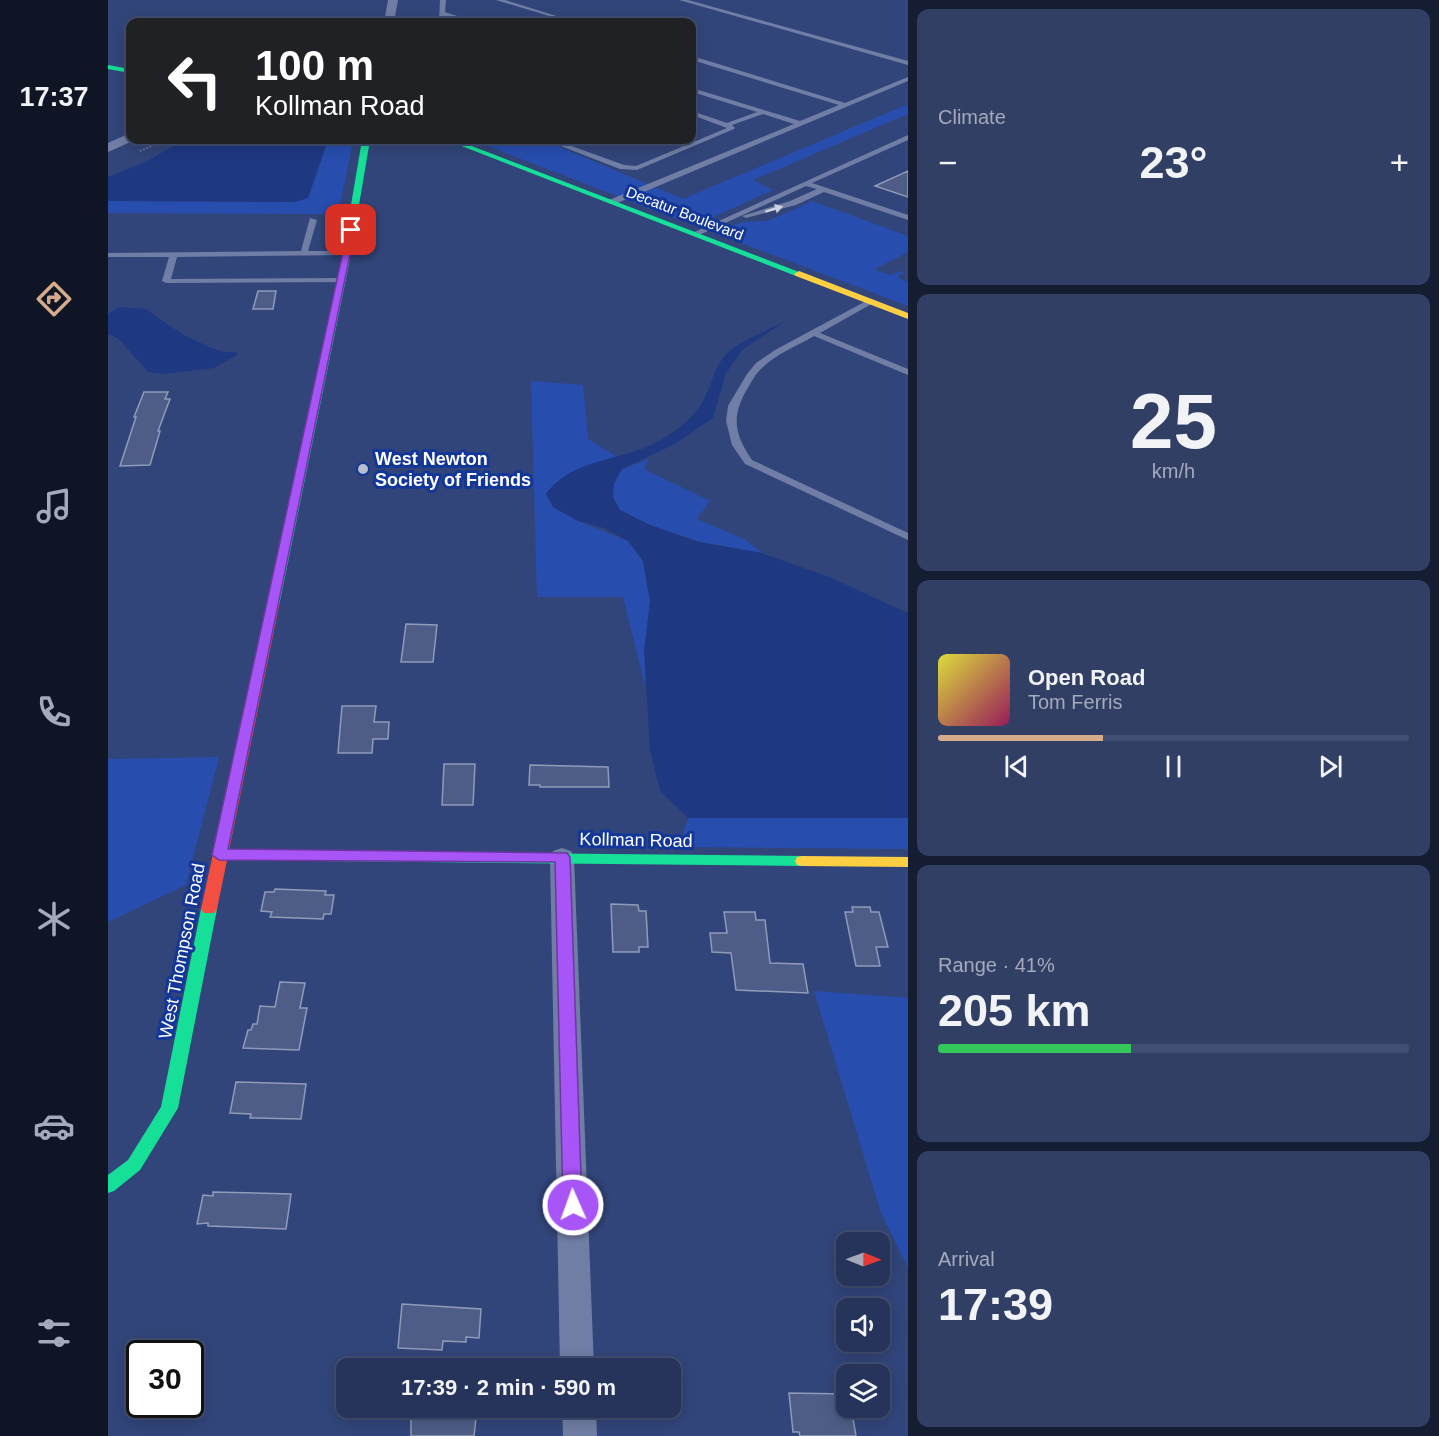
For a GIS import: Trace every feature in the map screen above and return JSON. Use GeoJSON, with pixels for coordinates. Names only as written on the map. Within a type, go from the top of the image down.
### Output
{"type":"FeatureCollection","features":[{"type":"Feature","properties":{"kind":"street"},"geometry":{"type":"LineString","coordinates":[[390,18],[393,0]]}},
{"type":"Feature","properties":{"kind":"street"},"geometry":{"type":"LineString","coordinates":[[108,67],[126,70]]}},
{"type":"Feature","properties":{"kind":"street"},"geometry":{"type":"LineString","coordinates":[[110,146],[126,139]]}},
{"type":"Feature","properties":{"kind":"street","name":"West Thompson Road"},"geometry":{"type":"LineString","coordinates":[[108,1185],[134,1165],[170,1108],[219,855],[342,280],[365,144]]}},
{"type":"Feature","properties":{"kind":"street","name":"Decatur Boulevard"},"geometry":{"type":"LineString","coordinates":[[460,144],[908,316]]}},
{"type":"Feature","properties":{"kind":"street","name":"Kollman Road"},"geometry":{"type":"LineString","coordinates":[[219,855],[908,862]]}},
{"type":"Feature","properties":{"kind":"street"},"geometry":{"type":"LineString","coordinates":[[562,857],[578,1358]]}},
{"type":"Feature","properties":{"kind":"street"},"geometry":{"type":"LineString","coordinates":[[579,1418],[580,1436]]}},
{"type":"Feature","properties":{"kind":"lane"},"geometry":{"type":"LineString","coordinates":[[442,18],[443,0]]}},
{"type":"Feature","properties":{"kind":"lane"},"geometry":{"type":"LineString","coordinates":[[499,0],[560,18]]}},
{"type":"Feature","properties":{"kind":"lane"},"geometry":{"type":"LineString","coordinates":[[682,0],[908,63]]}},
{"type":"Feature","properties":{"kind":"lane"},"geometry":{"type":"LineString","coordinates":[[442,13],[459,18]]}},
{"type":"Feature","properties":{"kind":"lane"},"geometry":{"type":"LineString","coordinates":[[696,59],[845,105]]}},
{"type":"Feature","properties":{"kind":"lane"},"geometry":{"type":"LineString","coordinates":[[612,202],[908,79]]}},
{"type":"Feature","properties":{"kind":"lane"},"geometry":{"type":"LineString","coordinates":[[696,91],[799,123]]}},
{"type":"Feature","properties":{"kind":"lane"},"geometry":{"type":"LineString","coordinates":[[727,125],[763,112]]}},
{"type":"Feature","properties":{"kind":"lane"},"geometry":{"type":"LineString","coordinates":[[696,115],[732,128],[696,143]]}},
{"type":"Feature","properties":{"kind":"lane"},"geometry":{"type":"LineString","coordinates":[[694,234],[908,137]]}},
{"type":"Feature","properties":{"kind":"lane"},"geometry":{"type":"LineString","coordinates":[[898,141],[908,144]]}},
{"type":"Feature","properties":{"kind":"lane"},"geometry":{"type":"LineString","coordinates":[[561,144],[628,168],[636,168],[694,144]]}},
{"type":"Feature","properties":{"kind":"lane"},"geometry":{"type":"LineString","coordinates":[[659,159],[669,163]]}},
{"type":"Feature","properties":{"kind":"lane"},"geometry":{"type":"LineString","coordinates":[[679,166],[688,170]]}},
{"type":"Feature","properties":{"kind":"lane"},"geometry":{"type":"LineString","coordinates":[[806,183],[908,218]]}},
{"type":"Feature","properties":{"kind":"lane"},"geometry":{"type":"LineString","coordinates":[[721,221],[793,203],[824,189]]}},
{"type":"Feature","properties":{"kind":"lane"},"geometry":{"type":"LineString","coordinates":[[304,254],[313,220]]}},
{"type":"Feature","properties":{"kind":"lane"},"geometry":{"type":"LineString","coordinates":[[108,255],[347,253]]}},
{"type":"Feature","properties":{"kind":"lane"},"geometry":{"type":"LineString","coordinates":[[174,254],[166,281],[342,280]]}},
{"type":"Feature","properties":{"kind":"lane"},"geometry":{"type":"LineString","coordinates":[[871,302],[759,364],[750,375],[733,406],[731,421],[737,445],[748,462],[908,537]]}},
{"type":"Feature","properties":{"kind":"lane"},"geometry":{"type":"LineString","coordinates":[[813,333],[908,372]]}},
{"type":"Feature","properties":{"kind":"shaded area"},"geometry":{"type":"Polygon","coordinates":[[[908,104],[908,114],[753,180],[773,190],[707,220],[685,221],[674,218],[482,144],[552,144],[683,199],[908,104]]]}},
{"type":"Feature","properties":{"kind":"shaded area"},"geometry":{"type":"Polygon","coordinates":[[[178,144],[327,144],[308,198],[295,202],[108,201],[108,177],[143,163],[178,144]]]}},
{"type":"Feature","properties":{"kind":"shaded area"},"geometry":{"type":"Polygon","coordinates":[[[327,144],[353,144],[338,214],[108,213],[108,201],[295,202],[308,198],[327,144]]]}},
{"type":"Feature","properties":{"kind":"shaded area"},"geometry":{"type":"Polygon","coordinates":[[[812,201],[908,236],[908,252],[875,269],[890,275],[900,271],[905,272],[897,277],[908,282],[908,306],[739,242],[727,232],[736,224],[766,221],[812,201]]]}},
{"type":"Feature","properties":{"kind":"shaded area"},"geometry":{"type":"Polygon","coordinates":[[[119,307],[146,309],[182,334],[209,347],[224,352],[236,352],[237,355],[214,368],[164,374],[148,372],[118,338],[108,334],[108,314],[119,307]]]}},
{"type":"Feature","properties":{"kind":"shaded area"},"geometry":{"type":"Polygon","coordinates":[[[787,320],[743,349],[726,373],[713,418],[675,444],[622,469],[614,483],[613,497],[620,510],[650,525],[699,542],[762,553],[829,577],[908,613],[908,818],[688,818],[660,791],[650,750],[644,651],[650,601],[643,561],[628,541],[604,528],[578,521],[553,507],[546,494],[569,473],[645,448],[673,432],[691,417],[701,404],[716,370],[727,353],[746,340],[787,320]]]}},
{"type":"Feature","properties":{"kind":"shaded area"},"geometry":{"type":"Polygon","coordinates":[[[531,381],[583,385],[588,439],[617,457],[586,466],[553,507],[578,521],[628,541],[643,561],[650,602],[645,685],[623,597],[537,597],[531,381]]]}},
{"type":"Feature","properties":{"kind":"shaded area"},"geometry":{"type":"Polygon","coordinates":[[[649,459],[644,469],[710,501],[697,519],[746,540],[762,553],[699,542],[650,525],[620,510],[613,497],[614,484],[622,469],[649,459]]]}},
{"type":"Feature","properties":{"kind":"shaded area"},"geometry":{"type":"Polygon","coordinates":[[[219,757],[186,885],[108,922],[108,759],[219,757]]]}},
{"type":"Feature","properties":{"kind":"shaded area"},"geometry":{"type":"Polygon","coordinates":[[[688,818],[908,818],[908,849],[679,847],[688,818]]]}},
{"type":"Feature","properties":{"kind":"shaded area"},"geometry":{"type":"Polygon","coordinates":[[[814,991],[908,998],[908,1268],[881,1213],[814,991]]]}},
{"type":"Feature","properties":{"kind":"building"},"geometry":{"type":"Polygon","coordinates":[[[908,171],[908,197],[875,186],[908,171]]]}},
{"type":"Feature","properties":{"kind":"building"},"geometry":{"type":"Polygon","coordinates":[[[258,291],[276,291],[273,309],[253,309],[258,291]]]}},
{"type":"Feature","properties":{"kind":"building"},"geometry":{"type":"Polygon","coordinates":[[[144,392],[168,392],[165,399],[170,399],[158,431],[160,431],[150,465],[120,466],[136,417],[134,417],[144,392]]]}},
{"type":"Feature","properties":{"kind":"building"},"geometry":{"type":"Polygon","coordinates":[[[406,624],[437,625],[433,662],[401,662],[406,624]]]}},
{"type":"Feature","properties":{"kind":"building"},"geometry":{"type":"Polygon","coordinates":[[[342,706],[376,706],[374,722],[389,722],[388,739],[373,739],[372,753],[338,753],[342,706]]]}},
{"type":"Feature","properties":{"kind":"building"},"geometry":{"type":"Polygon","coordinates":[[[444,764],[475,764],[473,805],[442,805],[444,764]]]}},
{"type":"Feature","properties":{"kind":"building"},"geometry":{"type":"Polygon","coordinates":[[[530,765],[608,767],[609,787],[529,785],[530,765]]]}},
{"type":"Feature","properties":{"kind":"building"},"geometry":{"type":"Polygon","coordinates":[[[275,889],[326,891],[325,895],[334,895],[331,914],[324,914],[323,919],[270,917],[272,912],[261,911],[265,892],[274,892],[275,889]]]}},
{"type":"Feature","properties":{"kind":"building"},"geometry":{"type":"Polygon","coordinates":[[[611,904],[638,905],[639,911],[646,911],[648,947],[639,947],[639,952],[613,952],[611,904]]]}},
{"type":"Feature","properties":{"kind":"building"},"geometry":{"type":"Polygon","coordinates":[[[852,907],[870,907],[871,912],[879,912],[888,947],[876,947],[880,966],[856,966],[845,912],[853,912],[852,907]]]}},
{"type":"Feature","properties":{"kind":"building"},"geometry":{"type":"Polygon","coordinates":[[[724,912],[755,912],[756,920],[765,920],[770,963],[803,964],[808,993],[736,990],[731,953],[712,952],[710,933],[727,933],[724,912]]]}},
{"type":"Feature","properties":{"kind":"building"},"geometry":{"type":"Polygon","coordinates":[[[280,982],[305,983],[300,1008],[307,1008],[299,1050],[243,1048],[248,1030],[251,1030],[253,1024],[257,1024],[260,1006],[275,1007],[280,982]]]}},
{"type":"Feature","properties":{"kind":"building"},"geometry":{"type":"Polygon","coordinates":[[[236,1082],[306,1084],[301,1119],[250,1118],[251,1114],[230,1113],[236,1082]]]}},
{"type":"Feature","properties":{"kind":"building"},"geometry":{"type":"Polygon","coordinates":[[[213,1192],[291,1194],[286,1229],[197,1224],[203,1195],[213,1196],[213,1192]]]}},
{"type":"Feature","properties":{"kind":"building"},"geometry":{"type":"Polygon","coordinates":[[[402,1304],[481,1309],[479,1338],[466,1337],[466,1342],[443,1341],[442,1350],[398,1348],[402,1304]]]}},
{"type":"Feature","properties":{"kind":"building"},"geometry":{"type":"Polygon","coordinates":[[[789,1393],[836,1394],[836,1418],[853,1418],[856,1436],[800,1436],[799,1432],[793,1432],[789,1393]]]}},
{"type":"Feature","properties":{"kind":"building"},"geometry":{"type":"Polygon","coordinates":[[[411,1418],[476,1418],[474,1436],[411,1436],[411,1418]]]}},
{"type":"Feature","properties":{"kind":"traffic: fast"},"geometry":{"type":"LineString","coordinates":[[108,67],[126,70]]}},
{"type":"Feature","properties":{"kind":"traffic: fast"},"geometry":{"type":"LineString","coordinates":[[273,606],[345,264],[365,144]]}},
{"type":"Feature","properties":{"kind":"traffic: fast"},"geometry":{"type":"LineString","coordinates":[[460,144],[799,274]]}},
{"type":"Feature","properties":{"kind":"traffic: fast"},"geometry":{"type":"LineString","coordinates":[[220,855],[802,861]]}},
{"type":"Feature","properties":{"kind":"traffic: fast"},"geometry":{"type":"LineString","coordinates":[[108,1185],[134,1165],[169,1108],[209,909]]}},
{"type":"Feature","properties":{"kind":"traffic: slow"},"geometry":{"type":"LineString","coordinates":[[799,274],[908,316]]}},
{"type":"Feature","properties":{"kind":"traffic: slow"},"geometry":{"type":"LineString","coordinates":[[802,861],[908,862]]}},
{"type":"Feature","properties":{"kind":"traffic: jam"},"geometry":{"type":"LineString","coordinates":[[209,909],[273,606]]}},
{"type":"Feature","properties":{"kind":"place","name":"West Newton Society of Friends"},"geometry":{"type":"Point","coordinates":[363,469]}},
{"type":"Feature","properties":{"kind":"route"},"geometry":{"type":"LineString","coordinates":[[351,230],[219,855],[562,857],[573,1205]]}}]}
